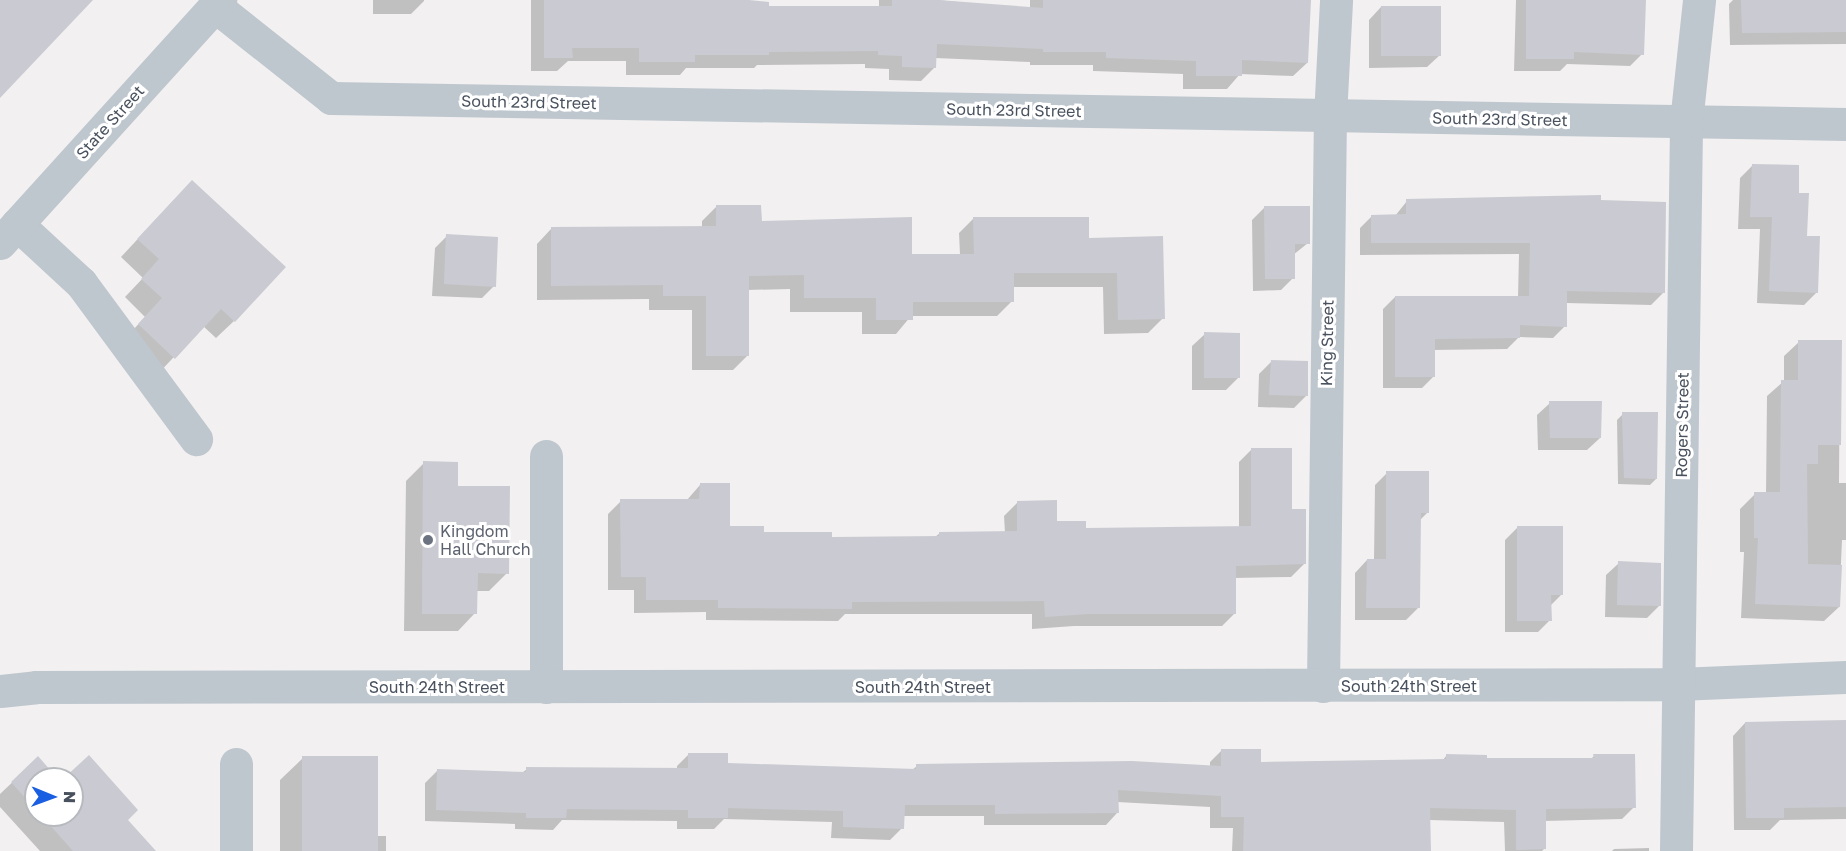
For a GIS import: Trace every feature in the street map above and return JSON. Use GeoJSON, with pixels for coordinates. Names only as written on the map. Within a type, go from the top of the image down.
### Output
{"type":"FeatureCollection","features":[{"type":"Feature","properties":{"kind":"street","name":"King Street"},"geometry":{"type":"LineString","coordinates":[[1323,687],[1330,116],[1336,0]]}},
{"type":"Feature","properties":{"kind":"street","name":"Rogers Street"},"geometry":{"type":"LineString","coordinates":[[1676,851],[1686,122],[1699,0]]}},
{"type":"Feature","properties":{"kind":"street","name":"South 23rd Street"},"geometry":{"type":"LineString","coordinates":[[218,3],[331,98],[1846,124]]}},
{"type":"Feature","properties":{"kind":"street","name":"State Street"},"geometry":{"type":"LineString","coordinates":[[9,233],[218,3]]}},
{"type":"Feature","properties":{"kind":"street"},"geometry":{"type":"LineString","coordinates":[[9,233],[81,284],[196,439]]}},
{"type":"Feature","properties":{"kind":"street"},"geometry":{"type":"LineString","coordinates":[[546,456],[546,687]]}},
{"type":"Feature","properties":{"kind":"street","name":"South 24th Street"},"geometry":{"type":"LineString","coordinates":[[0,692],[36,687],[1323,687],[1678,684],[1846,677]]}},
{"type":"Feature","properties":{"kind":"street"},"geometry":{"type":"LineString","coordinates":[[236,764],[236,851]]}},
{"type":"Feature","properties":{"kind":"building"},"geometry":{"type":"Polygon","coordinates":[[[0,0],[93,0],[0,98],[0,0]]]}},
{"type":"Feature","properties":{"kind":"building"},"geometry":{"type":"Polygon","coordinates":[[[544,0],[749,0],[769,2],[769,6],[892,6],[892,0],[938,0],[1043,8],[1043,0],[1311,0],[1308,63],[1242,60],[1242,76],[1196,76],[1196,61],[1106,58],[1106,52],[1043,52],[1043,49],[937,44],[936,68],[902,67],[902,56],[878,55],[878,51],[695,55],[695,62],[639,62],[639,48],[572,48],[573,58],[544,58],[544,0]]]}},
{"type":"Feature","properties":{"kind":"building"},"geometry":{"type":"Polygon","coordinates":[[[1526,0],[1646,0],[1644,55],[1574,52],[1574,59],[1526,59],[1526,0]]]}},
{"type":"Feature","properties":{"kind":"building"},"geometry":{"type":"Polygon","coordinates":[[[1741,0],[1846,0],[1846,32],[1742,33],[1741,0]]]}},
{"type":"Feature","properties":{"kind":"building"},"geometry":{"type":"Polygon","coordinates":[[[1381,6],[1441,6],[1441,56],[1381,56],[1381,6]]]}},
{"type":"Feature","properties":{"kind":"building"},"geometry":{"type":"Polygon","coordinates":[[[1752,164],[1799,165],[1799,193],[1809,193],[1807,236],[1820,236],[1818,293],[1769,291],[1772,217],[1750,217],[1752,164]]]}},
{"type":"Feature","properties":{"kind":"building"},"geometry":{"type":"Polygon","coordinates":[[[192,180],[286,267],[235,322],[221,309],[175,359],[138,324],[162,298],[141,279],[159,259],[137,239],[192,180]]]}},
{"type":"Feature","properties":{"kind":"building"},"geometry":{"type":"Polygon","coordinates":[[[1601,195],[1601,200],[1666,202],[1665,293],[1567,291],[1567,327],[1520,325],[1520,338],[1435,339],[1435,377],[1395,377],[1395,296],[1529,296],[1530,243],[1371,243],[1371,215],[1406,214],[1406,199],[1601,195]]]}},
{"type":"Feature","properties":{"kind":"building"},"geometry":{"type":"Polygon","coordinates":[[[716,205],[761,205],[762,221],[912,217],[912,254],[974,254],[973,217],[1089,217],[1089,238],[1163,236],[1165,319],[1118,320],[1117,273],[1014,273],[1014,302],[913,302],[913,320],[876,320],[876,298],[804,298],[804,275],[749,276],[749,356],[706,356],[706,296],[663,296],[663,285],[551,286],[551,227],[716,226],[716,205]]]}},
{"type":"Feature","properties":{"kind":"building"},"geometry":{"type":"Polygon","coordinates":[[[1264,206],[1310,206],[1310,244],[1295,244],[1295,279],[1265,279],[1264,206]]]}},
{"type":"Feature","properties":{"kind":"building"},"geometry":{"type":"Polygon","coordinates":[[[446,234],[498,237],[496,287],[444,284],[446,234]]]}},
{"type":"Feature","properties":{"kind":"building"},"geometry":{"type":"Polygon","coordinates":[[[1204,332],[1240,333],[1240,378],[1204,378],[1204,332]]]}},
{"type":"Feature","properties":{"kind":"building"},"geometry":{"type":"Polygon","coordinates":[[[1798,340],[1842,340],[1841,445],[1818,445],[1818,464],[1807,464],[1808,564],[1842,565],[1840,607],[1755,604],[1758,538],[1754,538],[1754,492],[1780,492],[1781,380],[1798,380],[1798,340]]]}},
{"type":"Feature","properties":{"kind":"building"},"geometry":{"type":"Polygon","coordinates":[[[1271,360],[1308,361],[1308,396],[1269,395],[1271,360]]]}},
{"type":"Feature","properties":{"kind":"building"},"geometry":{"type":"Polygon","coordinates":[[[1549,401],[1602,401],[1601,438],[1550,438],[1549,401]]]}},
{"type":"Feature","properties":{"kind":"building"},"geometry":{"type":"Polygon","coordinates":[[[1622,412],[1658,412],[1657,479],[1624,478],[1622,412]]]}},
{"type":"Feature","properties":{"kind":"building"},"geometry":{"type":"Polygon","coordinates":[[[1251,448],[1292,448],[1292,509],[1306,509],[1306,564],[1236,566],[1236,614],[1088,614],[1045,617],[1044,601],[852,602],[852,609],[718,608],[718,600],[646,600],[646,577],[621,577],[620,499],[699,499],[700,483],[730,483],[730,526],[764,526],[764,532],[832,532],[832,537],[939,536],[939,532],[1017,531],[1017,501],[1057,500],[1057,521],[1086,521],[1086,528],[1251,526],[1251,448]]]}},
{"type":"Feature","properties":{"kind":"building"},"geometry":{"type":"Polygon","coordinates":[[[423,461],[458,462],[458,486],[510,486],[509,574],[478,573],[477,614],[422,614],[423,461]]]}},
{"type":"Feature","properties":{"kind":"building"},"geometry":{"type":"Polygon","coordinates":[[[1386,471],[1429,471],[1429,513],[1421,513],[1420,608],[1366,608],[1367,559],[1386,559],[1386,471]]]}},
{"type":"Feature","properties":{"kind":"building"},"geometry":{"type":"Polygon","coordinates":[[[1517,526],[1563,526],[1563,595],[1551,595],[1552,621],[1517,621],[1517,526]]]}},
{"type":"Feature","properties":{"kind":"building"},"geometry":{"type":"Polygon","coordinates":[[[1618,561],[1661,563],[1661,606],[1617,605],[1618,561]]]}},
{"type":"Feature","properties":{"kind":"building"},"geometry":{"type":"Polygon","coordinates":[[[1846,720],[1846,807],[1784,808],[1784,818],[1746,818],[1745,722],[1846,720]]]}},
{"type":"Feature","properties":{"kind":"building"},"geometry":{"type":"Polygon","coordinates":[[[1221,749],[1261,749],[1261,762],[1446,759],[1446,754],[1487,755],[1487,758],[1594,758],[1593,754],[1635,754],[1636,808],[1546,809],[1546,849],[1516,850],[1516,810],[1430,808],[1431,851],[1243,851],[1244,817],[1221,817],[1221,796],[1118,790],[1119,813],[995,814],[995,805],[905,805],[904,829],[843,827],[843,811],[728,808],[728,818],[688,818],[688,810],[567,809],[566,818],[526,818],[526,813],[436,810],[437,769],[526,772],[526,767],[688,768],[688,753],[728,753],[728,763],[916,769],[916,764],[1132,761],[1221,766],[1221,749]]]}},
{"type":"Feature","properties":{"kind":"building"},"geometry":{"type":"Polygon","coordinates":[[[89,755],[138,810],[128,820],[156,851],[73,851],[52,827],[84,827],[84,767],[76,767],[89,755]]]}},
{"type":"Feature","properties":{"kind":"building"},"geometry":{"type":"Polygon","coordinates":[[[38,756],[48,767],[27,767],[38,756]]]}},
{"type":"Feature","properties":{"kind":"building"},"geometry":{"type":"Polygon","coordinates":[[[302,756],[378,756],[378,851],[302,851],[302,756]]]}},
{"type":"Feature","properties":{"kind":"building"},"geometry":{"type":"Polygon","coordinates":[[[24,769],[24,797],[11,782],[24,769]]]}},
{"type":"Feature","properties":{"kind":"place","name":"Kingdom Hall Church"},"geometry":{"type":"Point","coordinates":[428,540]}}]}
